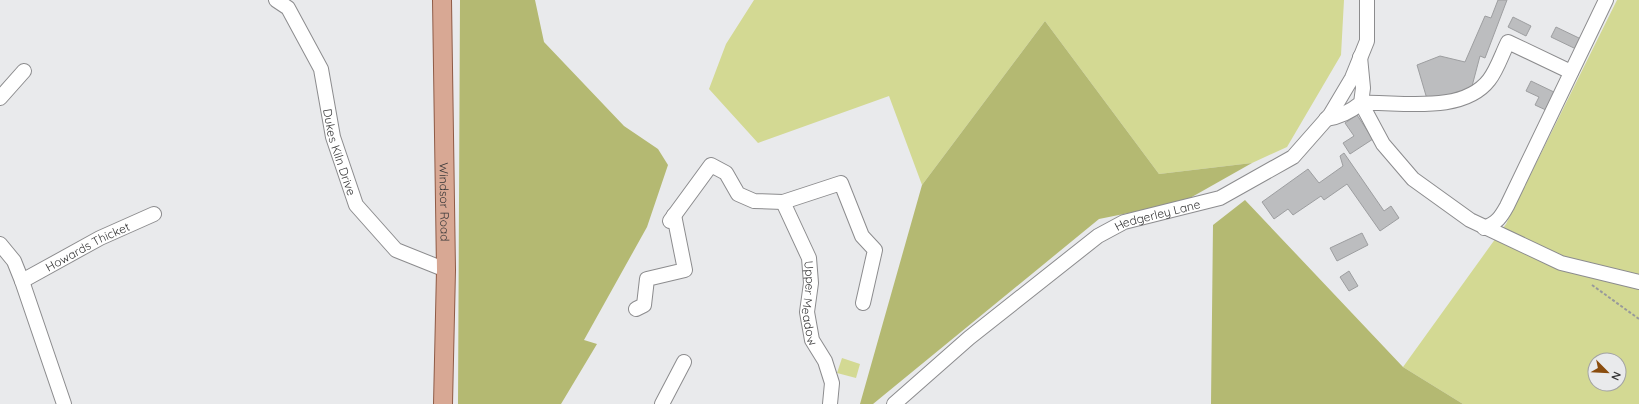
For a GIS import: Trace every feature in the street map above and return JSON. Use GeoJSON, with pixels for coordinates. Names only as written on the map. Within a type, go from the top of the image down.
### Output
{"type":"FeatureCollection","features":[{"type":"Feature","properties":{"kind":"main road","name":"Windsor Road"},"geometry":{"type":"LineString","coordinates":[[442,0],[446,270],[443,404]]}},
{"type":"Feature","properties":{"kind":"street","name":"Dukes Kiln Drive"},"geometry":{"type":"LineString","coordinates":[[276,0],[288,8],[321,69],[333,137],[356,205],[396,250],[446,270]]}},
{"type":"Feature","properties":{"kind":"street","name":"Hedgerley Lane"},"geometry":{"type":"LineString","coordinates":[[894,404],[969,338],[1098,236],[1124,222],[1220,198],[1293,157],[1326,119],[1352,78],[1367,41],[1366,0]]}},
{"type":"Feature","properties":{"kind":"street"},"geometry":{"type":"LineString","coordinates":[[1484,228],[1493,225],[1501,218],[1606,0]]}},
{"type":"Feature","properties":{"kind":"street"},"geometry":{"type":"LineString","coordinates":[[1360,103],[1432,104],[1458,100],[1474,92],[1488,81],[1508,42],[1571,72]]}},
{"type":"Feature","properties":{"kind":"street"},"geometry":{"type":"LineString","coordinates":[[1326,119],[1337,118],[1351,111],[1360,103],[1363,88],[1360,57]]}},
{"type":"Feature","properties":{"kind":"street"},"geometry":{"type":"LineString","coordinates":[[0,98],[24,71]]}},
{"type":"Feature","properties":{"kind":"street"},"geometry":{"type":"LineString","coordinates":[[1360,103],[1383,144],[1413,179],[1459,212],[1484,228],[1561,263],[1639,282]]}},
{"type":"Feature","properties":{"kind":"street"},"geometry":{"type":"LineString","coordinates":[[636,309],[644,305],[647,279],[685,270],[672,218],[711,165],[726,173],[738,194],[754,201],[783,202],[841,183],[862,236],[875,250],[863,303]]}},
{"type":"Feature","properties":{"kind":"street","name":"Upper Meadow"},"geometry":{"type":"LineString","coordinates":[[783,202],[809,258],[811,283],[807,312],[812,340],[825,361],[832,383],[830,404]]}},
{"type":"Feature","properties":{"kind":"street","name":"Howards Thicket"},"geometry":{"type":"LineString","coordinates":[[22,281],[100,238],[154,214]]}},
{"type":"Feature","properties":{"kind":"street"},"geometry":{"type":"LineString","coordinates":[[0,244],[14,261],[64,404]]}},
{"type":"Feature","properties":{"kind":"street"},"geometry":{"type":"LineString","coordinates":[[662,404],[684,362]]}},
{"type":"Feature","properties":{"kind":"path"},"geometry":{"type":"LineString","coordinates":[[1587,282],[1639,319]]}},
{"type":"Feature","properties":{"kind":"green space"},"geometry":{"type":"Polygon","coordinates":[[[460,0],[535,0],[544,42],[624,126],[658,149],[668,165],[647,227],[584,340],[597,344],[561,404],[458,404],[460,0]]]}},
{"type":"Feature","properties":{"kind":"green space"},"geometry":{"type":"Polygon","coordinates":[[[754,0],[1344,0],[1341,55],[1287,147],[1252,163],[1159,174],[1045,21],[922,185],[889,96],[758,143],[709,89],[726,44],[754,0]]]}},
{"type":"Feature","properties":{"kind":"green space"},"geometry":{"type":"Polygon","coordinates":[[[1617,0],[1639,0],[1639,404],[1463,404],[1403,367],[1506,224],[1617,0]]]}},
{"type":"Feature","properties":{"kind":"green space"},"geometry":{"type":"Polygon","coordinates":[[[1045,21],[1159,174],[1252,163],[1183,202],[1099,219],[873,404],[860,404],[922,185],[1045,21]]]}},
{"type":"Feature","properties":{"kind":"green space"},"geometry":{"type":"Polygon","coordinates":[[[1245,200],[1403,367],[1463,404],[1211,404],[1213,225],[1245,200]]]}},
{"type":"Feature","properties":{"kind":"green space"},"geometry":{"type":"Polygon","coordinates":[[[842,358],[860,364],[856,378],[837,373],[842,358]]]}},
{"type":"Feature","properties":{"kind":"building"},"geometry":{"type":"Polygon","coordinates":[[[1498,0],[1507,0],[1485,58],[1480,56],[1471,90],[1427,99],[1417,65],[1440,56],[1465,62],[1485,16],[1491,18],[1498,0]]]}},
{"type":"Feature","properties":{"kind":"building"},"geometry":{"type":"Polygon","coordinates":[[[1513,17],[1531,26],[1526,36],[1508,27],[1513,17]]]}},
{"type":"Feature","properties":{"kind":"building"},"geometry":{"type":"Polygon","coordinates":[[[1556,27],[1581,39],[1576,49],[1551,37],[1556,27]]]}},
{"type":"Feature","properties":{"kind":"building"},"geometry":{"type":"Polygon","coordinates":[[[1531,81],[1556,93],[1548,111],[1535,105],[1539,97],[1526,91],[1531,81]]]}},
{"type":"Feature","properties":{"kind":"building"},"geometry":{"type":"Polygon","coordinates":[[[1357,115],[1373,139],[1350,154],[1343,143],[1354,136],[1345,123],[1357,115]]]}},
{"type":"Feature","properties":{"kind":"building"},"geometry":{"type":"Polygon","coordinates":[[[1344,153],[1384,211],[1391,206],[1399,218],[1380,231],[1347,184],[1324,200],[1321,196],[1293,215],[1288,209],[1274,219],[1262,202],[1308,169],[1319,183],[1343,166],[1340,156],[1344,153]]]}},
{"type":"Feature","properties":{"kind":"building"},"geometry":{"type":"Polygon","coordinates":[[[1362,233],[1368,245],[1337,261],[1330,248],[1362,233]]]}},
{"type":"Feature","properties":{"kind":"building"},"geometry":{"type":"Polygon","coordinates":[[[1349,271],[1358,286],[1349,291],[1340,277],[1349,271]]]}}]}
